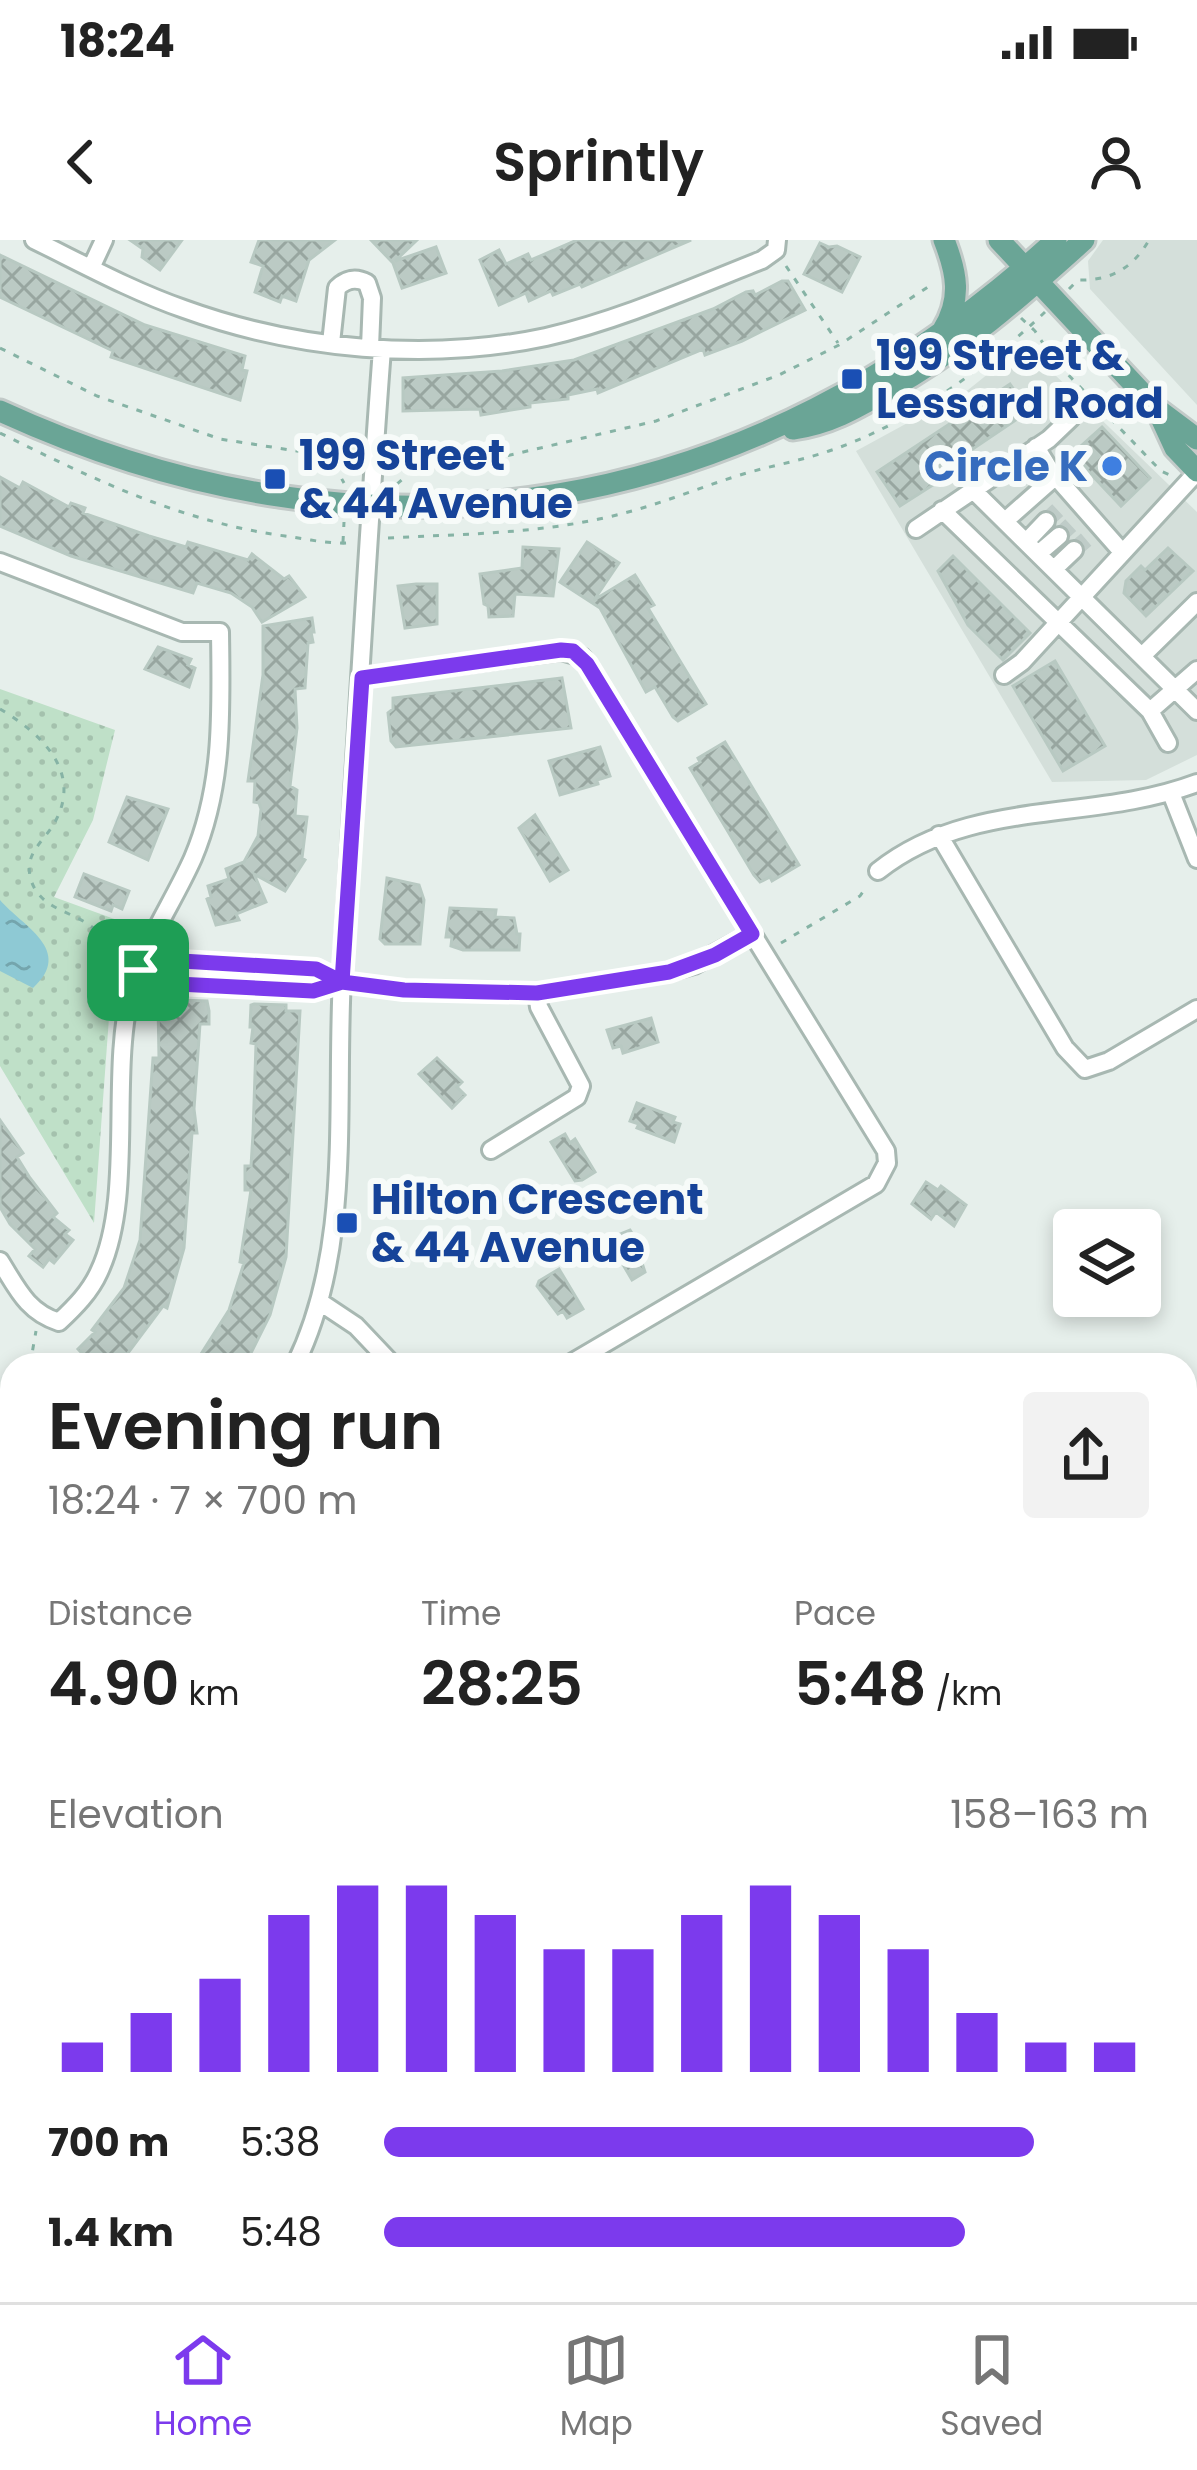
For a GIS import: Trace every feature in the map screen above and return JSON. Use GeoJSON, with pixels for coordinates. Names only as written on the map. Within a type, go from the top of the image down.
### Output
{"type":"FeatureCollection","features":[{"type":"Feature","properties":{"kind":"main road"},"geometry":{"type":"LineString","coordinates":[[941,333],[957,294],[944,240]]}},
{"type":"Feature","properties":{"kind":"main road"},"geometry":{"type":"LineString","coordinates":[[999,240],[1157,409],[1197,439]]}},
{"type":"Feature","properties":{"kind":"main road"},"geometry":{"type":"LineString","coordinates":[[775,432],[822,425],[843,416],[968,341],[1032,275],[1056,240]]}},
{"type":"Feature","properties":{"kind":"main road"},"geometry":{"type":"LineString","coordinates":[[0,411],[100,453],[174,476],[345,504],[479,504],[589,490],[680,466],[775,432],[847,392],[1084,240]]}},
{"type":"Feature","properties":{"kind":"main road"},"geometry":{"type":"LineString","coordinates":[[1157,409],[1192,477]]}},
{"type":"Feature","properties":{"kind":"street"},"geometry":{"type":"LineString","coordinates":[[34,240],[198,314],[331,343],[443,349],[546,337],[658,301],[762,260],[776,245]]}},
{"type":"Feature","properties":{"kind":"street"},"geometry":{"type":"LineString","coordinates":[[91,268],[104,240]]}},
{"type":"Feature","properties":{"kind":"street"},"geometry":{"type":"LineString","coordinates":[[300,1353],[328,1270],[362,678],[381,506],[376,348],[367,283],[347,280],[338,288],[331,343]]}},
{"type":"Feature","properties":{"kind":"street"},"geometry":{"type":"LineString","coordinates":[[916,529],[1071,418]]}},
{"type":"Feature","properties":{"kind":"street"},"geometry":{"type":"LineString","coordinates":[[1036,447],[1056,476],[1073,523],[1087,538],[1122,552]]}},
{"type":"Feature","properties":{"kind":"street"},"geometry":{"type":"LineString","coordinates":[[1005,521],[1056,476]]}},
{"type":"Feature","properties":{"kind":"street"},"geometry":{"type":"LineString","coordinates":[[1004,675],[1022,662],[1192,477]]}},
{"type":"Feature","properties":{"kind":"street"},"geometry":{"type":"LineString","coordinates":[[972,489],[1197,711]]}},
{"type":"Feature","properties":{"kind":"street"},"geometry":{"type":"LineString","coordinates":[[942,510],[1150,711],[1168,743]]}},
{"type":"Feature","properties":{"kind":"street"},"geometry":{"type":"LineString","coordinates":[[1032,548],[1046,521]]}},
{"type":"Feature","properties":{"kind":"street"},"geometry":{"type":"LineString","coordinates":[[1032,548],[1073,523]]}},
{"type":"Feature","properties":{"kind":"street"},"geometry":{"type":"LineString","coordinates":[[1054,569],[1087,538]]}},
{"type":"Feature","properties":{"kind":"street"},"geometry":{"type":"LineString","coordinates":[[0,562],[182,632],[220,632],[222,735],[206,820],[192,860],[130,994],[113,1233],[99,1274],[59,1322],[40,1316],[24,1300],[0,1261]]}},
{"type":"Feature","properties":{"kind":"street"},"geometry":{"type":"LineString","coordinates":[[1142,656],[1197,602]]}},
{"type":"Feature","properties":{"kind":"street"},"geometry":{"type":"LineString","coordinates":[[362,678],[561,650],[581,657],[886,1151],[876,1184],[588,1353]]}},
{"type":"Feature","properties":{"kind":"street"},"geometry":{"type":"LineString","coordinates":[[1150,711],[1197,670]]}},
{"type":"Feature","properties":{"kind":"street"},"geometry":{"type":"LineString","coordinates":[[878,871],[908,849],[939,835],[1001,816],[1113,806],[1197,783]]}},
{"type":"Feature","properties":{"kind":"street"},"geometry":{"type":"LineString","coordinates":[[1171,793],[1197,859]]}},
{"type":"Feature","properties":{"kind":"street"},"geometry":{"type":"LineString","coordinates":[[939,835],[1065,1048],[1084,1069],[1109,1060],[1197,1009]]}},
{"type":"Feature","properties":{"kind":"street"},"geometry":{"type":"LineString","coordinates":[[138,970],[158,983],[313,991],[342,982],[404,990],[537,993],[669,972],[715,955],[752,934]]}},
{"type":"Feature","properties":{"kind":"street"},"geometry":{"type":"LineString","coordinates":[[491,1150],[577,1097],[581,1086],[539,1007],[537,993]]}},
{"type":"Feature","properties":{"kind":"street"},"geometry":{"type":"LineString","coordinates":[[320,1302],[356,1326],[382,1353]]}},
{"type":"Feature","properties":{"kind":"path"},"geometry":{"type":"LineString","coordinates":[[1078,280],[1113,276],[1134,262],[1149,240]]}},
{"type":"Feature","properties":{"kind":"path"},"geometry":{"type":"LineString","coordinates":[[776,245],[839,345]]}},
{"type":"Feature","properties":{"kind":"path"},"geometry":{"type":"LineString","coordinates":[[393,538],[381,506],[393,487],[424,460],[506,456],[656,421],[779,375],[839,345],[940,278]]}},
{"type":"Feature","properties":{"kind":"path"},"geometry":{"type":"LineString","coordinates":[[1029,328],[1161,471],[1192,477]]}},
{"type":"Feature","properties":{"kind":"path"},"geometry":{"type":"LineString","coordinates":[[0,348],[98,396],[220,439],[329,456],[346,486],[343,544],[191,518],[131,496],[0,433]]}},
{"type":"Feature","properties":{"kind":"path"},"geometry":{"type":"LineString","coordinates":[[0,709],[44,741],[63,774],[61,808],[32,853],[32,880],[50,906],[101,935],[116,982],[130,994]]}},
{"type":"Feature","properties":{"kind":"path"},"geometry":{"type":"LineString","coordinates":[[764,953],[860,896],[878,871]]}},
{"type":"Feature","properties":{"kind":"path"},"geometry":{"type":"LineString","coordinates":[[32,1353],[40,1316]]}},
{"type":"Feature","properties":{"kind":"shaded area"},"geometry":{"type":"Polygon","coordinates":[[[1103,240],[1197,240],[1197,405],[1090,289],[1088,261],[1103,240]]]}},
{"type":"Feature","properties":{"kind":"shaded area"},"geometry":{"type":"Polygon","coordinates":[[[1024,345],[1197,512],[1197,755],[1146,780],[1052,782],[856,451],[968,390],[1024,345]]]}},
{"type":"Feature","properties":{"kind":"green space"},"geometry":{"type":"Polygon","coordinates":[[[0,689],[115,730],[93,820],[54,897],[139,928],[110,1004],[94,1223],[0,1066],[0,689]]]}},
{"type":"Feature","properties":{"kind":"water"},"geometry":{"type":"Polygon","coordinates":[[[0,900],[47,950],[45,974],[33,988],[0,971],[0,900]]]}},
{"type":"Feature","properties":{"kind":"building"},"geometry":{"type":"Polygon","coordinates":[[[130,240],[182,240],[160,270],[130,240]]]}},
{"type":"Feature","properties":{"kind":"building"},"geometry":{"type":"Polygon","coordinates":[[[259,240],[335,240],[309,260],[296,301],[282,296],[280,302],[255,292],[263,266],[251,262],[259,240]]]}},
{"type":"Feature","properties":{"kind":"building"},"geometry":{"type":"Polygon","coordinates":[[[371,240],[417,240],[395,261],[436,247],[446,273],[402,288],[393,263],[371,240]]]}},
{"type":"Feature","properties":{"kind":"building"},"geometry":{"type":"Polygon","coordinates":[[[577,240],[691,240],[582,287],[553,295],[551,291],[529,301],[526,293],[499,305],[480,260],[499,250],[506,264],[528,254],[531,260],[577,240]]]}},
{"type":"Feature","properties":{"kind":"building"},"geometry":{"type":"Polygon","coordinates":[[[820,243],[860,257],[842,292],[804,274],[820,243]]]}},
{"type":"Feature","properties":{"kind":"building"},"geometry":{"type":"Polygon","coordinates":[[[0,255],[145,325],[245,356],[242,370],[247,371],[240,400],[111,357],[113,351],[0,297],[0,255]]]}},
{"type":"Feature","properties":{"kind":"building"},"geometry":{"type":"Polygon","coordinates":[[[788,281],[805,310],[742,341],[705,355],[703,349],[598,393],[597,389],[481,415],[480,409],[403,411],[403,378],[574,360],[788,281]]]}},
{"type":"Feature","properties":{"kind":"building"},"geometry":{"type":"Polygon","coordinates":[[[1010,384],[1029,411],[946,467],[950,474],[900,506],[877,472],[1010,384]]]}},
{"type":"Feature","properties":{"kind":"building","name":"Circle K"},"geometry":{"type":"Polygon","coordinates":[[[1102,427],[1150,478],[1121,506],[1072,454],[1102,427]]]}},
{"type":"Feature","properties":{"kind":"building"},"geometry":{"type":"Polygon","coordinates":[[[0,477],[20,488],[23,482],[69,507],[71,503],[85,508],[83,513],[149,536],[248,560],[252,554],[284,579],[289,576],[305,597],[262,622],[252,607],[231,593],[197,583],[193,593],[71,556],[0,526],[0,477]]]}},
{"type":"Feature","properties":{"kind":"building"},"geometry":{"type":"Polygon","coordinates":[[[587,542],[619,563],[594,600],[635,575],[654,605],[648,608],[706,704],[678,721],[673,717],[655,687],[646,692],[600,608],[560,582],[587,542]]]}},
{"type":"Feature","properties":{"kind":"building"},"geometry":{"type":"Polygon","coordinates":[[[523,547],[559,549],[553,596],[515,594],[513,616],[489,617],[480,574],[522,568],[523,547]]]}},
{"type":"Feature","properties":{"kind":"building"},"geometry":{"type":"Polygon","coordinates":[[[1168,548],[1193,571],[1146,616],[1124,593],[1126,581],[1168,548]]]}},
{"type":"Feature","properties":{"kind":"building"},"geometry":{"type":"Polygon","coordinates":[[[953,556],[1030,633],[1003,660],[968,625],[938,571],[953,556]]]}},
{"type":"Feature","properties":{"kind":"building"},"geometry":{"type":"Polygon","coordinates":[[[437,584],[437,624],[405,628],[398,586],[437,584]]]}},
{"type":"Feature","properties":{"kind":"building"},"geometry":{"type":"Polygon","coordinates":[[[312,618],[305,688],[295,689],[297,728],[290,786],[297,790],[295,816],[307,817],[305,860],[285,891],[254,874],[266,902],[236,914],[239,920],[216,925],[208,886],[229,879],[226,869],[244,862],[258,836],[261,809],[254,802],[255,781],[248,781],[263,675],[263,626],[312,618]]]}},
{"type":"Feature","properties":{"kind":"building"},"geometry":{"type":"Polygon","coordinates":[[[158,647],[191,659],[188,665],[195,668],[189,687],[145,669],[158,647]]]}},
{"type":"Feature","properties":{"kind":"building"},"geometry":{"type":"Polygon","coordinates":[[[1055,661],[1105,746],[1063,771],[1013,686],[1055,661]]]}},
{"type":"Feature","properties":{"kind":"building"},"geometry":{"type":"Polygon","coordinates":[[[562,678],[571,728],[396,747],[391,741],[388,713],[393,698],[562,678]]]}},
{"type":"Feature","properties":{"kind":"building"},"geometry":{"type":"Polygon","coordinates":[[[725,742],[799,865],[772,881],[770,877],[760,882],[754,875],[690,768],[725,742]]]}},
{"type":"Feature","properties":{"kind":"building"},"geometry":{"type":"Polygon","coordinates":[[[600,747],[610,776],[560,795],[549,761],[600,747]]]}},
{"type":"Feature","properties":{"kind":"building"},"geometry":{"type":"Polygon","coordinates":[[[127,797],[168,809],[148,860],[109,842],[127,797]]]}},
{"type":"Feature","properties":{"kind":"building"},"geometry":{"type":"Polygon","coordinates":[[[535,815],[568,870],[550,881],[519,828],[535,815]]]}},
{"type":"Feature","properties":{"kind":"building"},"geometry":{"type":"Polygon","coordinates":[[[84,874],[129,891],[122,909],[113,905],[111,911],[75,897],[84,874]]]}},
{"type":"Feature","properties":{"kind":"building"},"geometry":{"type":"Polygon","coordinates":[[[387,878],[419,885],[424,900],[420,944],[385,944],[380,939],[387,878]]]}},
{"type":"Feature","properties":{"kind":"building"},"geometry":{"type":"Polygon","coordinates":[[[450,908],[496,910],[495,917],[514,918],[519,950],[451,946],[452,937],[446,937],[450,908]]]}},
{"type":"Feature","properties":{"kind":"building"},"geometry":{"type":"Polygon","coordinates":[[[178,1000],[207,1001],[209,1011],[209,1024],[200,1024],[194,1109],[197,1133],[192,1133],[184,1248],[167,1308],[163,1306],[128,1353],[82,1353],[78,1349],[124,1288],[140,1240],[153,1058],[159,1058],[158,1003],[178,1004],[178,1000]]]}},
{"type":"Feature","properties":{"kind":"building"},"geometry":{"type":"Polygon","coordinates":[[[251,1005],[286,1005],[286,1011],[300,1011],[286,1257],[270,1315],[251,1353],[202,1353],[229,1310],[244,1263],[240,1262],[251,1190],[245,1190],[245,1166],[251,1166],[256,1044],[251,1043],[251,1005]]]}},
{"type":"Feature","properties":{"kind":"building"},"geometry":{"type":"Polygon","coordinates":[[[651,1018],[658,1042],[623,1053],[621,1046],[613,1048],[607,1030],[651,1018]]]}},
{"type":"Feature","properties":{"kind":"building"},"geometry":{"type":"Polygon","coordinates":[[[437,1058],[462,1082],[457,1087],[465,1095],[452,1108],[419,1074],[437,1058]]]}},
{"type":"Feature","properties":{"kind":"building"},"geometry":{"type":"Polygon","coordinates":[[[637,1103],[675,1117],[673,1122],[680,1124],[674,1142],[630,1121],[637,1103]]]}},
{"type":"Feature","properties":{"kind":"building"},"geometry":{"type":"Polygon","coordinates":[[[0,1120],[23,1153],[17,1157],[57,1213],[53,1217],[73,1240],[54,1263],[49,1259],[43,1267],[29,1256],[35,1249],[0,1207],[0,1120]]]}},
{"type":"Feature","properties":{"kind":"building"},"geometry":{"type":"Polygon","coordinates":[[[565,1134],[570,1143],[575,1139],[595,1172],[582,1180],[575,1181],[551,1142],[565,1134]]]}},
{"type":"Feature","properties":{"kind":"building"},"geometry":{"type":"Polygon","coordinates":[[[926,1182],[938,1190],[941,1186],[966,1205],[954,1226],[936,1212],[931,1219],[912,1204],[926,1182]]]}},
{"type":"Feature","properties":{"kind":"building"},"geometry":{"type":"Polygon","coordinates":[[[630,1230],[645,1254],[641,1260],[645,1272],[632,1280],[608,1239],[630,1230]]]}},
{"type":"Feature","properties":{"kind":"building"},"geometry":{"type":"Polygon","coordinates":[[[559,1269],[583,1309],[567,1318],[563,1311],[558,1314],[537,1286],[559,1269]]]}},
{"type":"Feature","properties":{"kind":"tunnel"},"geometry":{"type":"LineString","coordinates":[[1046,521],[1061,507]]}},
{"type":"Feature","properties":{"kind":"tunnel"},"geometry":{"type":"LineString","coordinates":[[1059,536],[1073,523]]}},
{"type":"Feature","properties":{"kind":"tunnel"},"geometry":{"type":"LineString","coordinates":[[1074,550],[1088,538]]}},
{"type":"Feature","properties":{"kind":"place","name":"199 Street & Lessard Road"},"geometry":{"type":"Point","coordinates":[852,379]}},
{"type":"Feature","properties":{"kind":"place","name":"Circle K"},"geometry":{"type":"Point","coordinates":[1112,466]}},
{"type":"Feature","properties":{"kind":"place","name":"199 Street & 44 Avenue"},"geometry":{"type":"Point","coordinates":[275,479]}},
{"type":"Feature","properties":{"kind":"place","name":"Hilton Crescent & 44 Avenue"},"geometry":{"type":"Point","coordinates":[347,1223]}},
{"type":"Feature","properties":{"kind":"route"},"geometry":{"type":"LineString","coordinates":[[138,970],[158,983],[313,991],[342,982],[404,990],[537,993],[669,972],[715,955],[752,934],[587,664],[573,651],[561,650],[362,678],[342,982],[316,969],[165,960],[138,970]]}}]}
